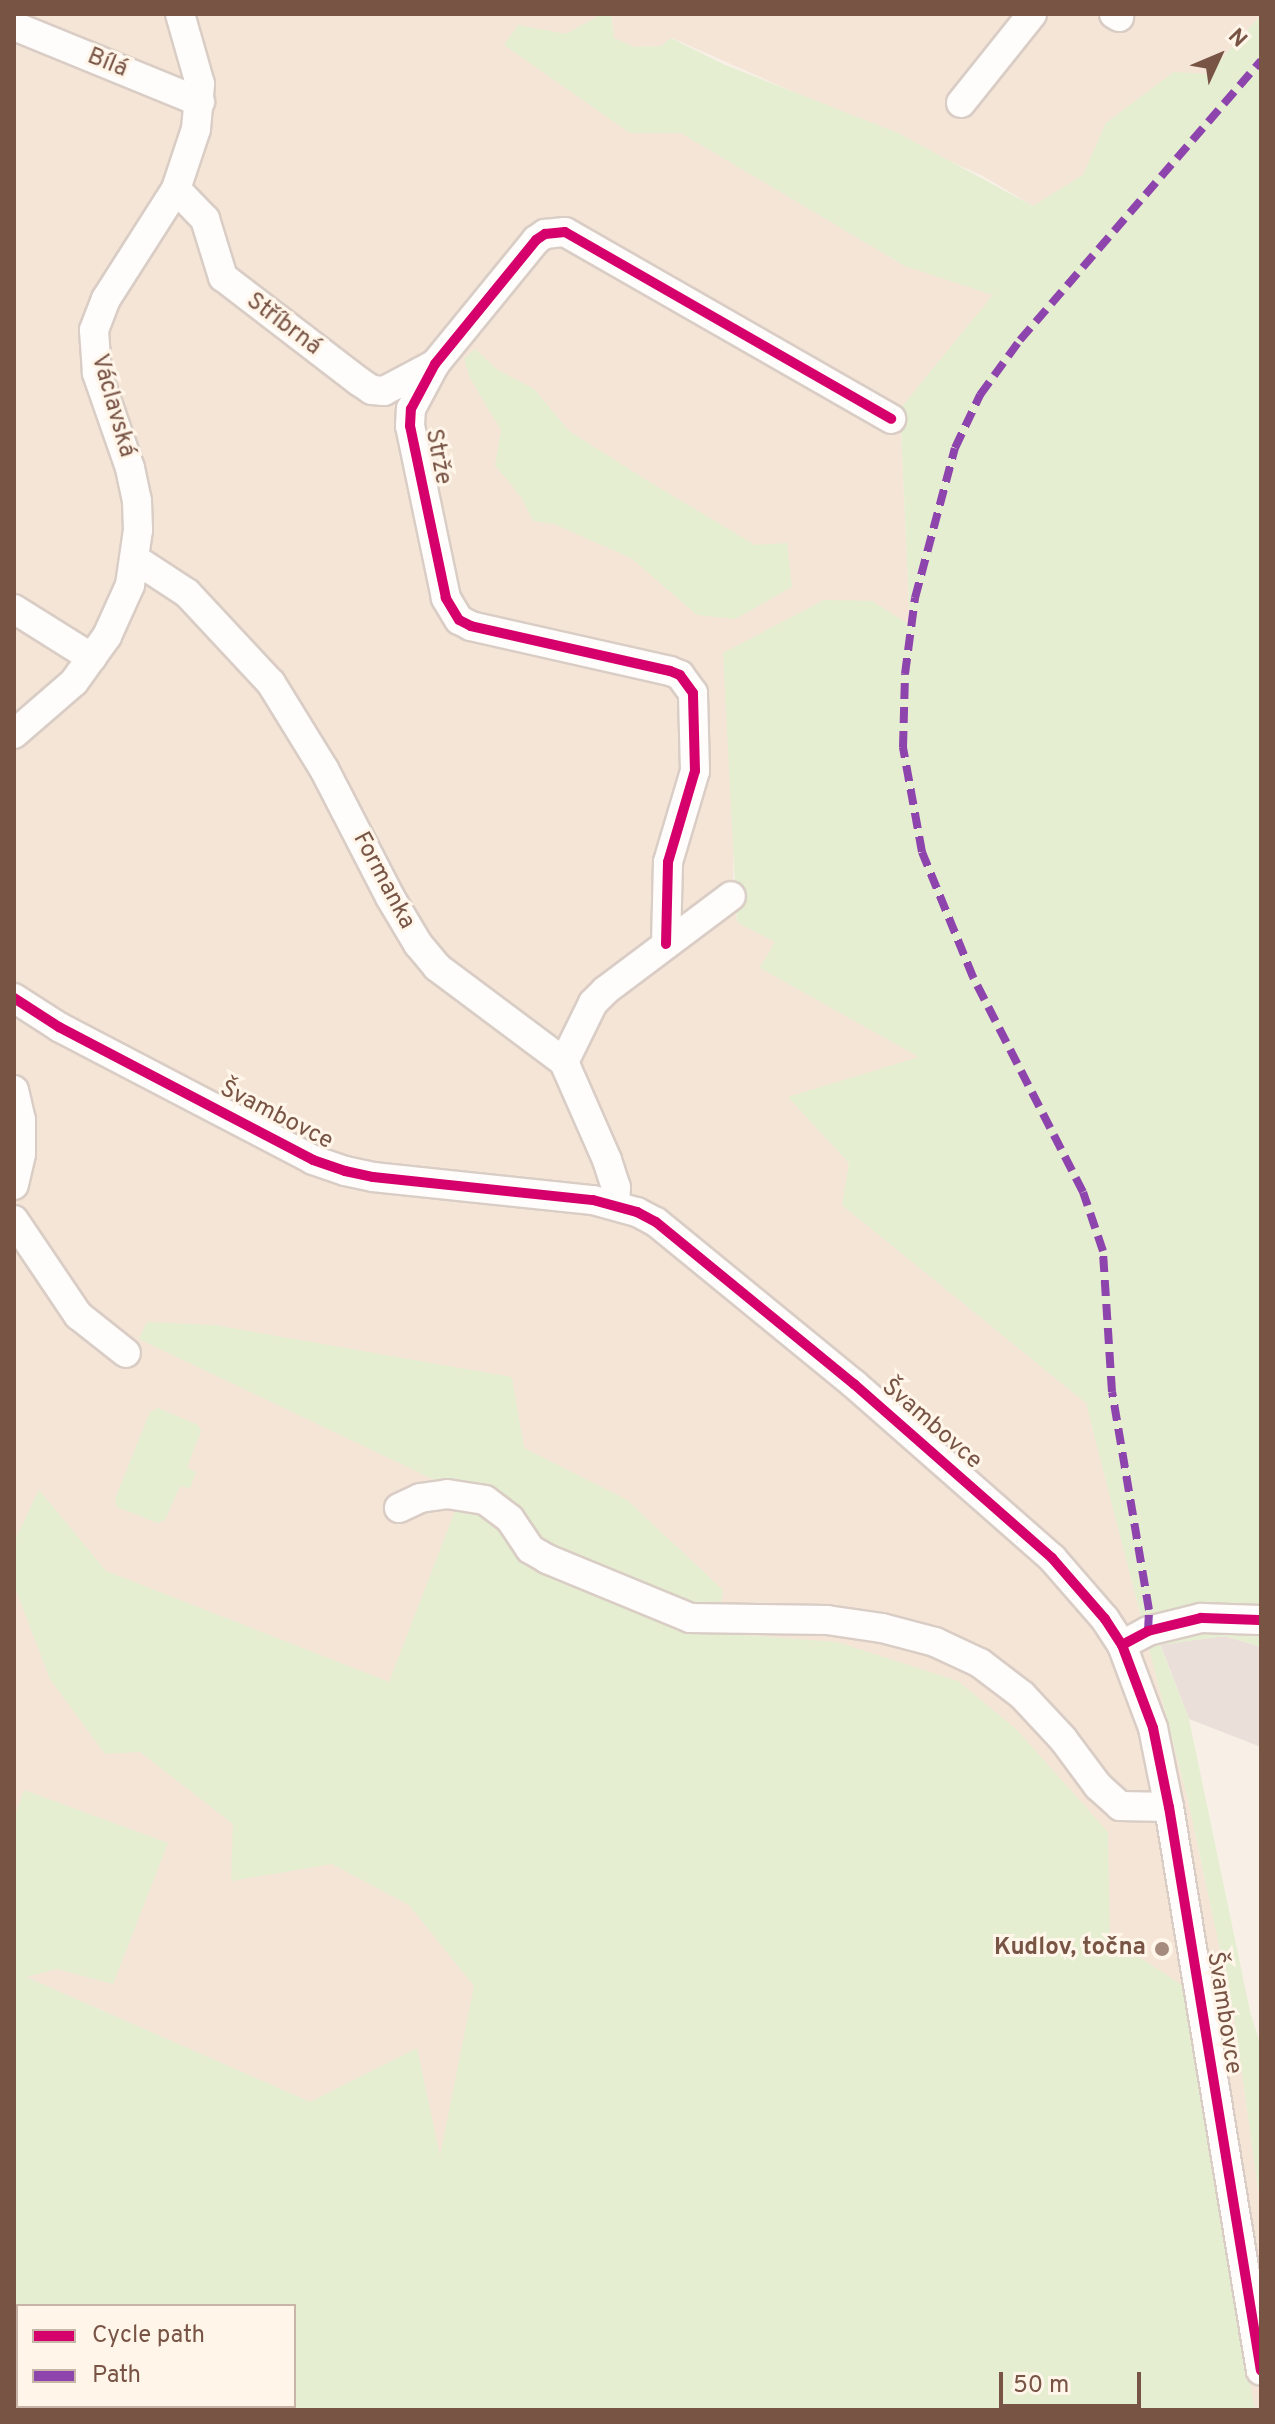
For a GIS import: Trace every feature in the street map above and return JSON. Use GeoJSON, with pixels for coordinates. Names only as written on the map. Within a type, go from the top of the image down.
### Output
{"type":"FeatureCollection","features":[{"type":"Feature","properties":{"kind":"street"},"geometry":{"type":"LineString","coordinates":[[961,103],[1032,14]]}},
{"type":"Feature","properties":{"kind":"street","name":"Václavská"},"geometry":{"type":"LineString","coordinates":[[14,734],[55,701],[92,658],[120,610],[135,559],[137,501],[130,468],[97,373],[94,330],[106,299],[176,189],[196,129],[200,102],[197,65],[186,21]]}},
{"type":"Feature","properties":{"kind":"street","name":"Bílá"},"geometry":{"type":"LineString","coordinates":[[14,26],[200,102]]}},
{"type":"Feature","properties":{"kind":"street","name":"Stříbrná"},"geometry":{"type":"LineString","coordinates":[[176,189],[205,219],[223,277],[360,382],[372,390],[384,391],[435,364]]}},
{"type":"Feature","properties":{"kind":"street","name":"Strže"},"geometry":{"type":"LineString","coordinates":[[666,944],[668,862],[695,771],[693,693],[680,675],[670,671],[471,626],[450,611],[409,416],[435,364],[536,240],[545,234],[565,232],[891,419]]}},
{"type":"Feature","properties":{"kind":"street","name":"Formanka"},"geometry":{"type":"LineString","coordinates":[[135,559],[187,593],[271,683],[324,769],[390,897],[427,955],[473,997],[508,1018],[564,1062],[607,1160],[616,1187],[615,1205]]}},
{"type":"Feature","properties":{"kind":"street"},"geometry":{"type":"LineString","coordinates":[[14,609],[92,658]]}},
{"type":"Feature","properties":{"kind":"street"},"geometry":{"type":"LineString","coordinates":[[564,1062],[593,1003],[731,896]]}},
{"type":"Feature","properties":{"kind":"street","name":"Švambovce"},"geometry":{"type":"LineString","coordinates":[[14,998],[73,1034],[313,1160],[373,1177],[615,1205],[637,1212],[673,1232],[1052,1558],[1105,1619],[1122,1645],[1153,1728],[1169,1807],[1261,2371]]}},
{"type":"Feature","properties":{"kind":"street"},"geometry":{"type":"LineString","coordinates":[[14,1090],[21,1120],[21,1154],[14,1185]]}},
{"type":"Feature","properties":{"kind":"street"},"geometry":{"type":"LineString","coordinates":[[14,1220],[78,1315],[126,1353]]}},
{"type":"Feature","properties":{"kind":"street"},"geometry":{"type":"LineString","coordinates":[[399,1508],[420,1498],[447,1494],[485,1500],[510,1519],[530,1549],[547,1559],[690,1618],[827,1620],[882,1628],[935,1642],[980,1663],[1022,1695],[1063,1739],[1098,1786],[1120,1806],[1169,1807]]}},
{"type":"Feature","properties":{"kind":"street"},"geometry":{"type":"LineString","coordinates":[[1122,1645],[1148,1631],[1201,1618],[1261,1620]]}},
{"type":"Feature","properties":{"kind":"shaded area"},"geometry":{"type":"Polygon","coordinates":[[[14,14],[602,14],[566,34],[518,25],[505,45],[630,133],[681,133],[905,266],[994,295],[900,409],[910,626],[734,817],[733,894],[737,922],[775,942],[761,968],[920,1057],[789,1098],[849,1163],[842,1205],[1086,1403],[1188,1800],[1234,2015],[1261,2210],[1261,2410],[1224,2410],[440,2159],[417,2048],[310,2102],[24,1976],[57,1969],[113,1984],[24,1791],[14,1818],[14,14]]]}},
{"type":"Feature","properties":{"kind":"shaded area"},"geometry":{"type":"Polygon","coordinates":[[[611,14],[1261,15],[1208,74],[1174,73],[1106,123],[1083,175],[1033,206],[983,176],[672,38],[661,46],[634,47],[614,38],[611,14]]]}},
{"type":"Feature","properties":{"kind":"shaded area"},"geometry":{"type":"Polygon","coordinates":[[[1225,1636],[1261,1647],[1261,1747],[1189,1719],[1160,1644],[1225,1636]]]}},
{"type":"Feature","properties":{"kind":"green space"},"geometry":{"type":"Polygon","coordinates":[[[602,14],[611,14],[614,38],[634,47],[661,46],[671,38],[723,64],[898,133],[1033,206],[1083,175],[1106,123],[1174,72],[1208,74],[1261,15],[1261,1647],[1225,1636],[1160,1645],[1189,1719],[1250,2011],[1261,2047],[1261,2210],[1234,2015],[1188,1800],[1086,1403],[842,1205],[849,1163],[788,1097],[919,1057],[760,968],[775,942],[737,922],[723,653],[824,600],[872,601],[910,625],[900,409],[993,295],[905,266],[681,133],[630,133],[504,45],[518,25],[566,34],[602,14]]]}},
{"type":"Feature","properties":{"kind":"green space"},"geometry":{"type":"Polygon","coordinates":[[[475,349],[498,370],[534,389],[569,431],[643,478],[755,545],[787,543],[792,587],[735,619],[697,615],[631,558],[554,524],[533,521],[521,497],[495,465],[501,430],[470,378],[464,359],[475,349]]]}},
{"type":"Feature","properties":{"kind":"green space"},"geometry":{"type":"Polygon","coordinates":[[[147,1322],[214,1325],[512,1377],[524,1448],[627,1500],[723,1590],[717,1633],[837,1642],[958,1681],[1016,1729],[1108,1832],[1110,1938],[1182,1985],[1255,2410],[14,2410],[14,1818],[24,1790],[168,1843],[113,1984],[57,1969],[26,1977],[310,2102],[417,2048],[440,2156],[474,1986],[409,1905],[332,1864],[231,1881],[233,1824],[140,1752],[105,1754],[50,1679],[14,1585],[14,1542],[39,1490],[106,1571],[389,1682],[462,1493],[139,1339],[147,1322]]]}},
{"type":"Feature","properties":{"kind":"green space"},"geometry":{"type":"Polygon","coordinates":[[[158,1408],[198,1425],[201,1431],[187,1467],[196,1472],[190,1488],[180,1486],[165,1520],[158,1523],[117,1507],[115,1499],[150,1412],[158,1408]]]}},
{"type":"Feature","properties":{"kind":"marked path"},"geometry":{"type":"LineString","coordinates":[[1148,1631],[1149,1610],[1112,1392],[1103,1251],[1083,1192],[973,977],[922,852],[903,747],[905,674],[915,598],[955,448],[980,395],[1020,340],[1261,61]]}},
{"type":"Feature","properties":{"kind":"cycle path"},"geometry":{"type":"LineString","coordinates":[[666,944],[668,862],[695,771],[693,693],[680,675],[670,671],[471,626],[459,620],[446,598],[410,426],[411,409],[435,364],[536,240],[545,234],[565,232],[891,419]]}},
{"type":"Feature","properties":{"kind":"cycle path"},"geometry":{"type":"LineString","coordinates":[[14,998],[59,1027],[313,1160],[373,1177],[593,1200],[637,1212],[656,1222],[854,1384],[1052,1558],[1105,1619],[1122,1645],[1153,1728],[1169,1807],[1261,2371]]}},
{"type":"Feature","properties":{"kind":"cycle path"},"geometry":{"type":"LineString","coordinates":[[1122,1645],[1148,1631],[1201,1618],[1261,1620]]}},
{"type":"Feature","properties":{"kind":"place","name":"Kudlov, točna"},"geometry":{"type":"Point","coordinates":[1162,1949]}}]}
